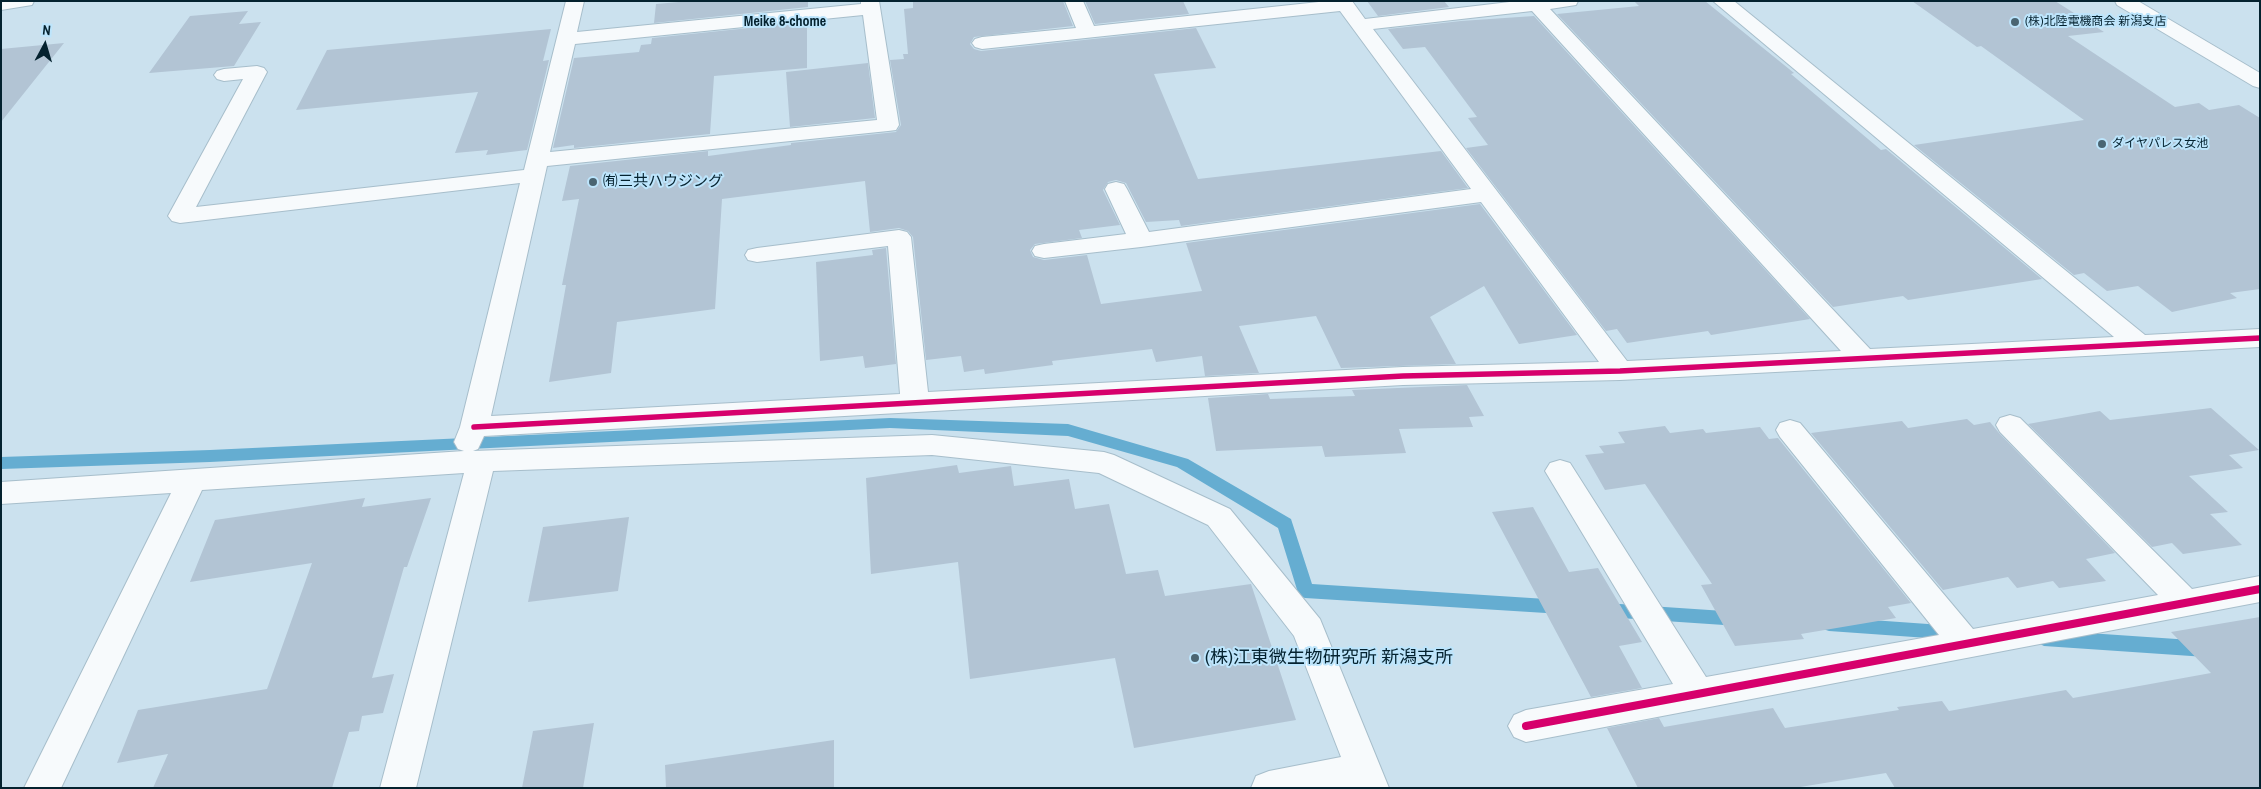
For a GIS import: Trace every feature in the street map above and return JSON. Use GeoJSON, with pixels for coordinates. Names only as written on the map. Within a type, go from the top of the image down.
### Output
{"type":"FeatureCollection","features":[{"type":"Feature","properties":{"kind":"street"},"geometry":{"type":"LineString","coordinates":[[1,4],[25,1]]}},
{"type":"Feature","properties":{"kind":"street"},"geometry":{"type":"LineString","coordinates":[[398,788],[471,462],[474,427],[575,1]]}},
{"type":"Feature","properties":{"kind":"street"},"geometry":{"type":"LineString","coordinates":[[1074,1],[1087,33]]}},
{"type":"Feature","properties":{"kind":"street"},"geometry":{"type":"LineString","coordinates":[[1360,25],[1535,3],[1569,1]]}},
{"type":"Feature","properties":{"kind":"street"},"geometry":{"type":"LineString","coordinates":[[1722,1],[2139,344]]}},
{"type":"Feature","properties":{"kind":"street"},"geometry":{"type":"LineString","coordinates":[[2124,1],[2260,82]]}},
{"type":"Feature","properties":{"kind":"street"},"geometry":{"type":"LineString","coordinates":[[982,43],[1087,33],[1344,3],[1620,371]]}},
{"type":"Feature","properties":{"kind":"street"},"geometry":{"type":"LineString","coordinates":[[1535,3],[1863,358]]}},
{"type":"Feature","properties":{"kind":"street"},"geometry":{"type":"LineString","coordinates":[[224,75],[257,72],[180,216],[536,168],[888,125],[871,5],[566,39]]}},
{"type":"Feature","properties":{"kind":"street"},"geometry":{"type":"LineString","coordinates":[[1116,189],[1141,240]]}},
{"type":"Feature","properties":{"kind":"street"},"geometry":{"type":"LineString","coordinates":[[1044,251],[1487,194]]}},
{"type":"Feature","properties":{"kind":"street"},"geometry":{"type":"LineString","coordinates":[[757,255],[899,237],[915,403]]}},
{"type":"Feature","properties":{"kind":"street"},"geometry":{"type":"LineString","coordinates":[[474,427],[1403,376],[1620,371],[2260,338]]}},
{"type":"Feature","properties":{"kind":"street"},"geometry":{"type":"LineString","coordinates":[[2010,425],[2186,603]]}},
{"type":"Feature","properties":{"kind":"street"},"geometry":{"type":"LineString","coordinates":[[1790,430],[1966,644]]}},
{"type":"Feature","properties":{"kind":"street"},"geometry":{"type":"LineString","coordinates":[[1,493],[471,462],[932,446],[1104,463],[1219,517],[1308,629],[1368,778],[1269,788]]}},
{"type":"Feature","properties":{"kind":"street"},"geometry":{"type":"LineString","coordinates":[[1560,471],[1698,694]]}},
{"type":"Feature","properties":{"kind":"street"},"geometry":{"type":"LineString","coordinates":[[42,788],[192,480]]}},
{"type":"Feature","properties":{"kind":"street"},"geometry":{"type":"LineString","coordinates":[[1526,726],[2260,589]]}},
{"type":"Feature","properties":{"kind":"building"},"geometry":{"type":"Polygon","coordinates":[[[690,1],[808,1],[808,7],[654,23],[656,4],[690,1]]]}},
{"type":"Feature","properties":{"kind":"building"},"geometry":{"type":"Polygon","coordinates":[[[913,1],[1063,1],[1073,26],[974,37],[970,44],[974,49],[981,51],[1196,28],[1216,68],[1154,74],[1198,179],[1441,151],[1468,188],[1181,226],[1179,220],[1146,222],[1126,183],[1116,180],[1108,182],[1103,190],[1120,225],[1079,230],[1082,238],[1035,244],[1030,250],[1033,257],[1044,260],[1087,255],[1101,304],[1202,291],[1186,243],[1480,204],[1577,335],[1519,344],[1484,286],[1430,317],[1456,364],[1341,368],[1316,316],[1239,326],[1259,373],[1205,376],[1202,356],[1156,362],[1152,349],[1052,361],[1053,365],[985,374],[984,369],[964,372],[961,356],[926,360],[913,237],[908,231],[899,228],[870,232],[865,181],[722,199],[715,309],[617,322],[611,373],[549,382],[566,285],[562,285],[579,199],[562,201],[570,166],[708,151],[708,156],[791,145],[791,143],[896,132],[901,125],[890,60],[904,59],[903,54],[908,54],[904,9],[913,8],[913,1]]]}},
{"type":"Feature","properties":{"kind":"building"},"geometry":{"type":"Polygon","coordinates":[[[1085,1],[1183,1],[1189,14],[1095,24],[1085,1]]]}},
{"type":"Feature","properties":{"kind":"building"},"geometry":{"type":"Polygon","coordinates":[[[1367,1],[1444,1],[1449,7],[1378,16],[1367,1]]]}},
{"type":"Feature","properties":{"kind":"building"},"geometry":{"type":"Polygon","coordinates":[[[1634,1],[1705,1],[1794,73],[1791,74],[1881,150],[1886,149],[2042,279],[1908,300],[1903,296],[1833,307],[1557,14],[1639,6],[1634,1]]]}},
{"type":"Feature","properties":{"kind":"building"},"geometry":{"type":"Polygon","coordinates":[[[1912,1],[2055,1],[2104,32],[2068,36],[2175,107],[2199,103],[2209,110],[2239,105],[2260,118],[2260,289],[2230,293],[2237,298],[2172,312],[2138,286],[2107,291],[2084,273],[2074,275],[1914,145],[2084,120],[1981,46],[1977,47],[1912,1]]]}},
{"type":"Feature","properties":{"kind":"building"},"geometry":{"type":"Polygon","coordinates":[[[248,11],[239,24],[261,22],[234,66],[149,73],[190,16],[248,11]]]}},
{"type":"Feature","properties":{"kind":"building"},"geometry":{"type":"Polygon","coordinates":[[[1534,16],[1810,319],[1711,335],[1708,331],[1627,343],[1617,329],[1606,331],[1466,148],[1488,145],[1468,118],[1477,117],[1425,47],[1403,49],[1388,29],[1534,16]]]}},
{"type":"Feature","properties":{"kind":"building"},"geometry":{"type":"Polygon","coordinates":[[[807,22],[807,68],[714,76],[710,134],[574,148],[574,145],[553,148],[574,58],[639,52],[641,45],[651,44],[652,38],[807,22]]]}},
{"type":"Feature","properties":{"kind":"building"},"geometry":{"type":"Polygon","coordinates":[[[551,29],[543,61],[549,60],[527,150],[486,155],[488,150],[455,153],[478,92],[296,110],[327,50],[551,29]]]}},
{"type":"Feature","properties":{"kind":"building"},"geometry":{"type":"Polygon","coordinates":[[[64,43],[1,122],[1,49],[64,43]]]}},
{"type":"Feature","properties":{"kind":"building"},"geometry":{"type":"Polygon","coordinates":[[[868,63],[875,118],[790,127],[786,72],[868,63]]]}},
{"type":"Feature","properties":{"kind":"building"},"geometry":{"type":"Polygon","coordinates":[[[886,248],[896,364],[865,368],[863,356],[820,361],[816,262],[873,255],[872,250],[886,248]]]}},
{"type":"Feature","properties":{"kind":"building"},"geometry":{"type":"Polygon","coordinates":[[[1467,385],[1484,416],[1469,417],[1473,427],[1399,429],[1406,453],[1325,457],[1322,446],[1216,451],[1208,398],[1268,394],[1270,399],[1355,396],[1352,390],[1467,385]]]}},
{"type":"Feature","properties":{"kind":"building"},"geometry":{"type":"Polygon","coordinates":[[[2211,408],[2259,450],[2229,455],[2243,468],[2189,476],[2228,512],[2210,514],[2242,545],[2183,554],[2172,543],[2152,547],[2028,424],[2100,411],[2110,420],[2211,408]]]}},
{"type":"Feature","properties":{"kind":"building"},"geometry":{"type":"Polygon","coordinates":[[[1967,419],[1974,425],[1990,422],[2115,553],[2086,559],[2106,581],[2059,588],[2053,581],[2017,588],[2008,577],[1943,590],[1811,433],[1902,421],[1908,428],[1967,419]]]}},
{"type":"Feature","properties":{"kind":"building"},"geometry":{"type":"Polygon","coordinates":[[[1665,426],[1670,433],[1703,429],[1706,433],[1760,427],[1769,439],[1778,438],[1911,603],[1888,607],[1896,618],[1801,634],[1804,639],[1735,646],[1701,585],[1712,584],[1645,484],[1605,490],[1585,455],[1604,453],[1599,446],[1625,443],[1618,432],[1665,426]]]}},
{"type":"Feature","properties":{"kind":"building","name":"(株)江東微生物研究所 新潟支所"},"geometry":{"type":"Polygon","coordinates":[[[957,465],[959,473],[1011,466],[1014,486],[1069,479],[1075,509],[1109,504],[1126,574],[1158,570],[1165,596],[1251,584],[1296,720],[1134,748],[1115,658],[970,679],[958,562],[871,574],[866,478],[957,465]]]}},
{"type":"Feature","properties":{"kind":"building"},"geometry":{"type":"Polygon","coordinates":[[[365,498],[362,507],[431,498],[407,567],[404,567],[372,678],[394,674],[383,713],[362,716],[359,731],[349,732],[332,788],[153,788],[168,754],[117,763],[138,710],[267,689],[312,563],[190,582],[215,520],[365,498]]]}},
{"type":"Feature","properties":{"kind":"building"},"geometry":{"type":"Polygon","coordinates":[[[1533,507],[1569,572],[1598,568],[1642,642],[1619,646],[1642,688],[1591,697],[1492,512],[1533,507]]]}},
{"type":"Feature","properties":{"kind":"building"},"geometry":{"type":"Polygon","coordinates":[[[629,517],[618,591],[528,602],[543,527],[629,517]]]}},
{"type":"Feature","properties":{"kind":"building"},"geometry":{"type":"Polygon","coordinates":[[[2260,617],[2260,788],[1895,788],[1886,773],[1794,788],[1638,788],[1607,728],[1659,718],[1664,727],[1773,708],[1785,728],[1899,710],[1897,707],[1942,701],[1949,711],[2066,690],[2073,698],[2211,673],[2171,632],[2260,617]]]}},
{"type":"Feature","properties":{"kind":"building"},"geometry":{"type":"Polygon","coordinates":[[[594,723],[583,788],[522,788],[533,731],[594,723]]]}},
{"type":"Feature","properties":{"kind":"building"},"geometry":{"type":"Polygon","coordinates":[[[834,740],[834,788],[666,788],[665,765],[834,740]]]}},
{"type":"Feature","properties":{"kind":"waterway"},"geometry":{"type":"LineString","coordinates":[[1,463],[210,456],[890,423],[1068,430],[1182,463],[1285,524],[1305,591],[1562,607]]}},
{"type":"Feature","properties":{"kind":"waterway"},"geometry":{"type":"LineString","coordinates":[[1605,610],[1739,619]]}},
{"type":"Feature","properties":{"kind":"waterway"},"geometry":{"type":"LineString","coordinates":[[1829,624],[1956,633]]}},
{"type":"Feature","properties":{"kind":"waterway"},"geometry":{"type":"LineString","coordinates":[[2044,638],[2206,649]]}},
{"type":"Feature","properties":{"kind":"cycle path"},"geometry":{"type":"LineString","coordinates":[[474,427],[1403,376],[1620,371],[2260,338]]}},
{"type":"Feature","properties":{"kind":"cycle path"},"geometry":{"type":"LineString","coordinates":[[1526,726],[2260,589]]}},
{"type":"Feature","properties":{"kind":"place","name":"(株)北陸電機商会 新潟支店"},"geometry":{"type":"Point","coordinates":[2015,22]}},
{"type":"Feature","properties":{"kind":"place","name":"ダイヤパレス女池"},"geometry":{"type":"Point","coordinates":[2102,144]}},
{"type":"Feature","properties":{"kind":"place","name":"㈲三共ハウジング"},"geometry":{"type":"Point","coordinates":[593,182]}},
{"type":"Feature","properties":{"kind":"place","name":"(株)江東微生物研究所 新潟支所"},"geometry":{"type":"Point","coordinates":[1195,658]}},
{"type":"Feature","properties":{"kind":"district","name":"Meike 8-chome"},"geometry":{"type":"Point","coordinates":[785,22]}}]}
